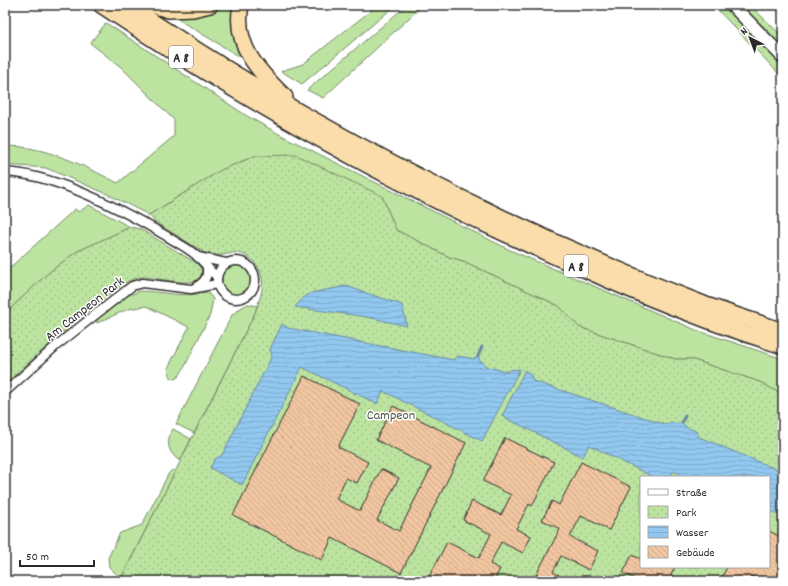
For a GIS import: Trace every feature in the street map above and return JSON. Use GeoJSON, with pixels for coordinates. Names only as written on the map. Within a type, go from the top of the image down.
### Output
{"type":"FeatureCollection","features":[{"type":"Feature","properties":{"kind":"highway","name":"A 8"},"geometry":{"type":"LineString","coordinates":[[101,5],[259,105],[440,203],[549,255],[699,317],[783,346]]}},
{"type":"Feature","properties":{"kind":"highway","name":"A 8"},"geometry":{"type":"LineString","coordinates":[[127,5],[182,41],[274,92],[303,114],[448,191],[555,242],[707,305],[783,331]]}},
{"type":"Feature","properties":{"kind":"highway"},"geometry":{"type":"LineString","coordinates":[[152,5],[169,10],[193,9],[210,5]]}},
{"type":"Feature","properties":{"kind":"highway"},"geometry":{"type":"LineString","coordinates":[[241,5],[239,25],[241,39],[246,52],[274,92]]}},
{"type":"Feature","properties":{"kind":"main road"},"geometry":{"type":"LineString","coordinates":[[732,5],[783,57]]}},
{"type":"Feature","properties":{"kind":"street"},"geometry":{"type":"LineString","coordinates":[[5,172],[35,176],[54,181],[99,200],[150,226],[198,257],[217,281],[221,292],[227,297],[242,299],[253,289],[255,277],[250,266],[238,261],[226,263],[198,257]]}},
{"type":"Feature","properties":{"kind":"street"},"geometry":{"type":"LineString","coordinates":[[217,281],[220,269],[226,263]]}},
{"type":"Feature","properties":{"kind":"street"},"geometry":{"type":"LineString","coordinates":[[191,289],[201,284],[206,279],[208,274],[207,268]]}},
{"type":"Feature","properties":{"kind":"street","name":"Am Campeon Park"},"geometry":{"type":"LineString","coordinates":[[5,392],[58,345],[132,286],[148,283],[191,289],[217,281]]}},
{"type":"Feature","properties":{"kind":"green space"},"geometry":{"type":"Polygon","coordinates":[[[222,5],[235,5],[233,27],[242,58],[174,17],[211,11],[222,5]]]}},
{"type":"Feature","properties":{"kind":"green space"},"geometry":{"type":"Polygon","coordinates":[[[378,5],[396,5],[302,84],[281,71],[303,64],[378,5]]]}},
{"type":"Feature","properties":{"kind":"green space"},"geometry":{"type":"Polygon","coordinates":[[[407,5],[423,5],[323,98],[307,90],[407,5]]]}},
{"type":"Feature","properties":{"kind":"green space"},"geometry":{"type":"Polygon","coordinates":[[[713,5],[724,5],[783,66],[783,78],[713,5]]]}},
{"type":"Feature","properties":{"kind":"green space"},"geometry":{"type":"Polygon","coordinates":[[[740,5],[750,5],[783,37],[783,49],[740,5]]]}},
{"type":"Feature","properties":{"kind":"green space"},"geometry":{"type":"Polygon","coordinates":[[[106,23],[247,116],[279,134],[510,250],[696,330],[783,359],[783,395],[760,382],[691,359],[675,359],[579,327],[559,306],[463,261],[449,257],[396,230],[382,196],[255,156],[221,170],[149,215],[105,193],[46,168],[5,165],[5,146],[35,149],[77,163],[118,183],[174,136],[174,120],[121,67],[90,43],[106,23]]]}},
{"type":"Feature","properties":{"kind":"green space","name":"Campeon"},"geometry":{"type":"Polygon","coordinates":[[[296,155],[382,196],[396,230],[449,257],[463,261],[559,306],[579,327],[675,359],[691,359],[760,382],[783,395],[783,581],[120,581],[255,313],[261,293],[262,281],[259,269],[248,257],[237,253],[214,255],[205,253],[155,222],[149,215],[221,170],[255,156],[296,155]]]}},
{"type":"Feature","properties":{"kind":"green space"},"geometry":{"type":"Polygon","coordinates":[[[89,205],[130,227],[76,252],[48,273],[5,314],[5,272],[75,209],[79,212],[89,205]]]}},
{"type":"Feature","properties":{"kind":"green space"},"geometry":{"type":"Polygon","coordinates":[[[130,227],[140,229],[195,262],[202,271],[199,279],[185,282],[139,277],[125,283],[78,320],[5,384],[5,314],[48,273],[76,252],[130,227]]]}},
{"type":"Feature","properties":{"kind":"green space"},"geometry":{"type":"Polygon","coordinates":[[[236,265],[247,269],[251,280],[247,291],[236,295],[225,291],[221,280],[225,269],[236,265]]]}},
{"type":"Feature","properties":{"kind":"green space"},"geometry":{"type":"Polygon","coordinates":[[[140,291],[182,295],[206,292],[213,299],[210,315],[184,368],[175,379],[170,377],[168,368],[189,327],[146,306],[128,309],[97,323],[97,319],[127,296],[140,291]]]}},
{"type":"Feature","properties":{"kind":"green space"},"geometry":{"type":"Polygon","coordinates":[[[248,304],[257,306],[255,313],[194,433],[176,424],[232,315],[248,304]]]}},
{"type":"Feature","properties":{"kind":"green space"},"geometry":{"type":"Polygon","coordinates":[[[173,429],[191,439],[180,461],[170,451],[169,447],[169,438],[173,429]]]}},
{"type":"Feature","properties":{"kind":"green space"},"geometry":{"type":"Polygon","coordinates":[[[172,470],[175,472],[121,578],[109,567],[108,558],[120,533],[142,525],[172,470]]]}},
{"type":"Feature","properties":{"kind":"water"},"geometry":{"type":"Polygon","coordinates":[[[346,286],[402,305],[407,326],[367,317],[295,307],[303,298],[311,293],[346,286]]]}},
{"type":"Feature","properties":{"kind":"water"},"geometry":{"type":"Polygon","coordinates":[[[282,324],[288,328],[454,360],[458,356],[474,359],[478,356],[480,361],[483,362],[485,366],[507,372],[510,370],[520,369],[482,441],[383,391],[377,404],[302,367],[242,485],[210,468],[215,459],[222,455],[272,356],[270,349],[282,324]]]}},
{"type":"Feature","properties":{"kind":"water"},"geometry":{"type":"Polygon","coordinates":[[[525,370],[531,375],[533,381],[667,425],[671,422],[679,424],[682,422],[686,427],[697,432],[699,437],[783,472],[783,517],[770,510],[770,476],[683,476],[673,471],[670,476],[651,476],[589,445],[583,457],[502,416],[525,370]]]}},
{"type":"Feature","properties":{"kind":"building"},"geometry":{"type":"Polygon","coordinates":[[[304,376],[360,404],[338,447],[368,462],[357,483],[346,478],[336,499],[360,511],[381,469],[399,478],[377,520],[399,531],[431,468],[376,440],[393,406],[466,443],[401,573],[332,538],[322,560],[233,515],[304,376]]]}},
{"type":"Feature","properties":{"kind":"building"},"geometry":{"type":"Polygon","coordinates":[[[505,438],[554,462],[532,506],[529,504],[516,529],[531,536],[523,553],[501,542],[490,564],[500,569],[494,581],[427,581],[447,542],[479,558],[491,534],[463,520],[472,501],[501,515],[511,495],[483,481],[505,438]]]}},
{"type":"Feature","properties":{"kind":"building"},"geometry":{"type":"Polygon","coordinates":[[[581,462],[631,487],[609,530],[581,516],[570,537],[598,551],[589,570],[561,556],[553,572],[570,581],[533,581],[560,529],[542,520],[552,501],[559,505],[581,462]]]}},
{"type":"Feature","properties":{"kind":"building"},"geometry":{"type":"Polygon","coordinates":[[[770,532],[783,538],[783,581],[762,581],[751,576],[749,581],[720,581],[726,568],[770,568],[770,532]]]}},
{"type":"Feature","properties":{"kind":"building"},"geometry":{"type":"Polygon","coordinates":[[[632,555],[640,559],[640,568],[674,568],[671,575],[683,581],[639,581],[623,573],[632,555]]]}},
{"type":"Feature","properties":{"kind":"waterway"},"geometry":{"type":"LineString","coordinates":[[478,356],[482,347]]}},
{"type":"Feature","properties":{"kind":"waterway"},"geometry":{"type":"LineString","coordinates":[[682,422],[685,416]]}}]}
